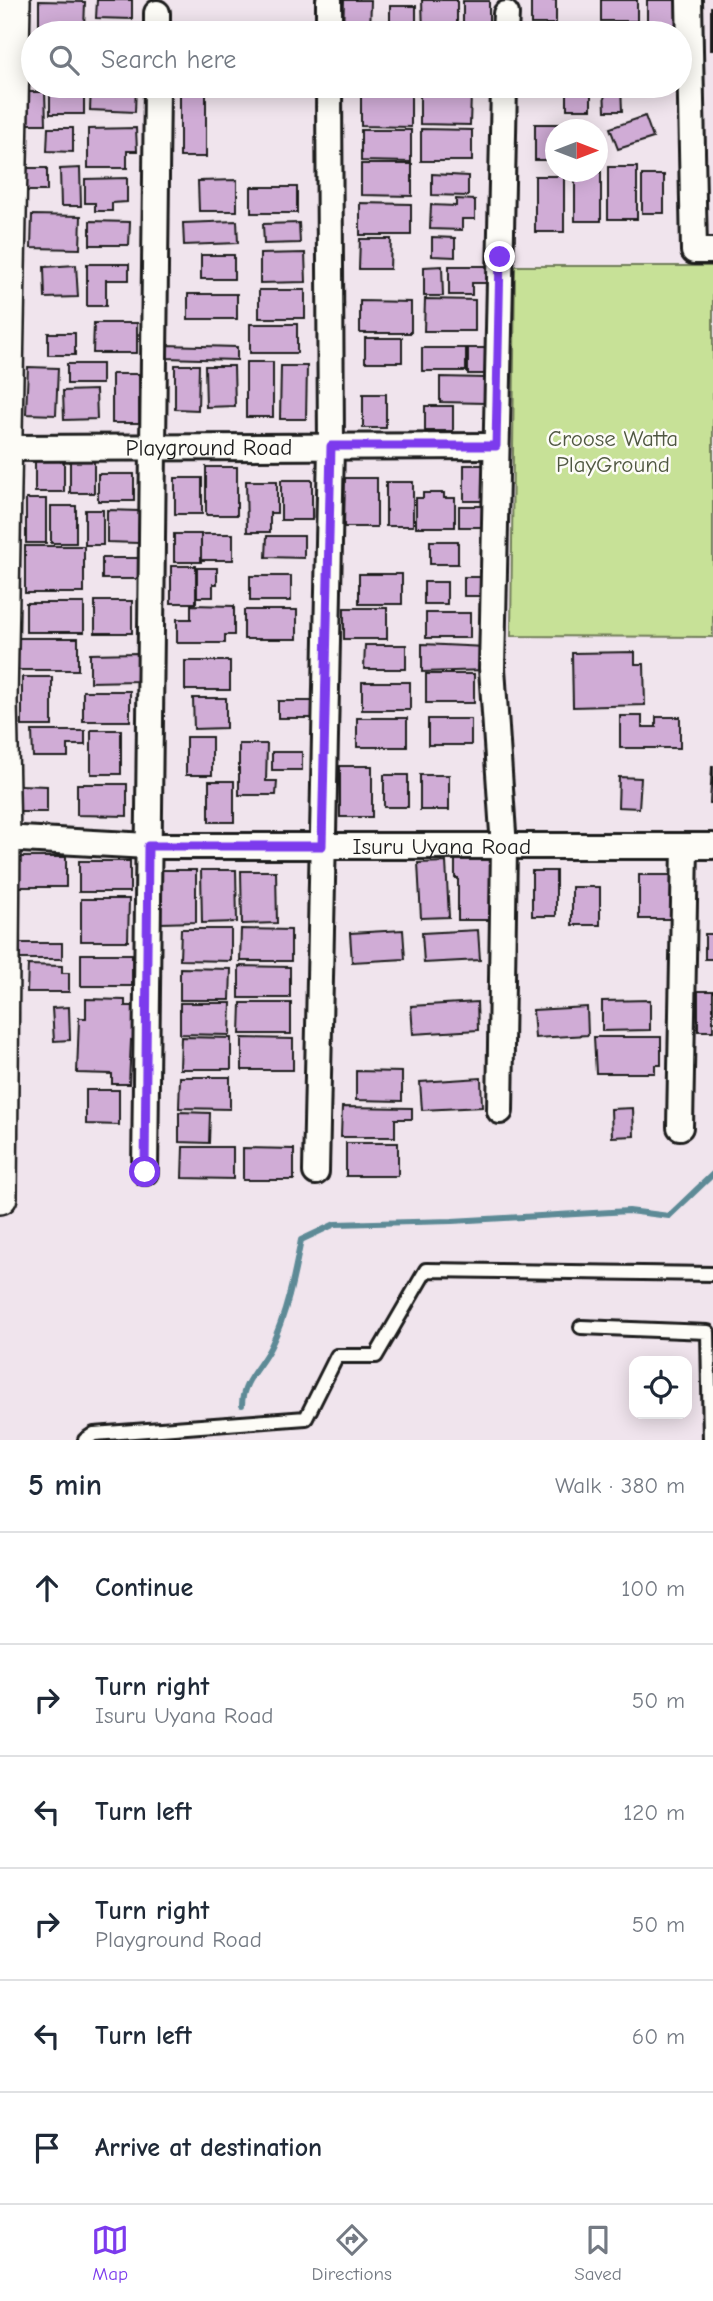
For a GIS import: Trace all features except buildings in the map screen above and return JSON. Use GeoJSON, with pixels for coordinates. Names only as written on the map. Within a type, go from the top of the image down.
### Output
{"type":"FeatureCollection","features":[{"type":"Feature","properties":{"kind":"street"},"geometry":{"type":"LineString","coordinates":[[0,1197],[3,838],[0,701],[13,0]]}},
{"type":"Feature","properties":{"kind":"street"},"geometry":{"type":"LineString","coordinates":[[329,0],[329,21]]}},
{"type":"Feature","properties":{"kind":"street"},"geometry":{"type":"LineString","coordinates":[[689,0],[689,21]]}},
{"type":"Feature","properties":{"kind":"street"},"geometry":{"type":"LineString","coordinates":[[145,1172],[157,98]]}},
{"type":"Feature","properties":{"kind":"street"},"geometry":{"type":"LineString","coordinates":[[316,1172],[331,446],[329,98]]}},
{"type":"Feature","properties":{"kind":"street"},"geometry":{"type":"LineString","coordinates":[[500,1111],[504,848],[492,668],[504,98]]}},
{"type":"Feature","properties":{"kind":"street"},"geometry":{"type":"LineString","coordinates":[[691,98],[694,251],[713,251]]}},
{"type":"Feature","properties":{"kind":"street","name":"Playground Road"},"geometry":{"type":"LineString","coordinates":[[4,448],[496,446]]}},
{"type":"Feature","properties":{"kind":"street","name":"Isuru Uyana Road"},"geometry":{"type":"LineString","coordinates":[[3,838],[148,846],[713,846]]}},
{"type":"Feature","properties":{"kind":"street"},"geometry":{"type":"LineString","coordinates":[[680,1127],[685,846]]}},
{"type":"Feature","properties":{"kind":"lane"},"geometry":{"type":"LineString","coordinates":[[85,1440],[94,1434],[306,1418],[337,1356],[376,1356],[426,1270],[713,1274]]}},
{"type":"Feature","properties":{"kind":"lane"},"geometry":{"type":"LineString","coordinates":[[582,1327],[708,1332],[710,1440]]}},
{"type":"Feature","properties":{"kind":"green space","name":"Croose Watta PlayGround"},"geometry":{"type":"Polygon","coordinates":[[[515,266],[713,266],[713,637],[511,636],[515,266]]]}},
{"type":"Feature","properties":{"kind":"waterway"},"geometry":{"type":"LineString","coordinates":[[242,1405],[245,1389],[267,1354],[281,1321],[301,1240],[335,1224],[452,1221],[629,1211],[669,1216],[713,1174]]}},
{"type":"Feature","properties":{"kind":"route"},"geometry":{"type":"LineString","coordinates":[[145,1172],[148,846],[322,846],[331,446],[496,446],[500,257]]}}]}
